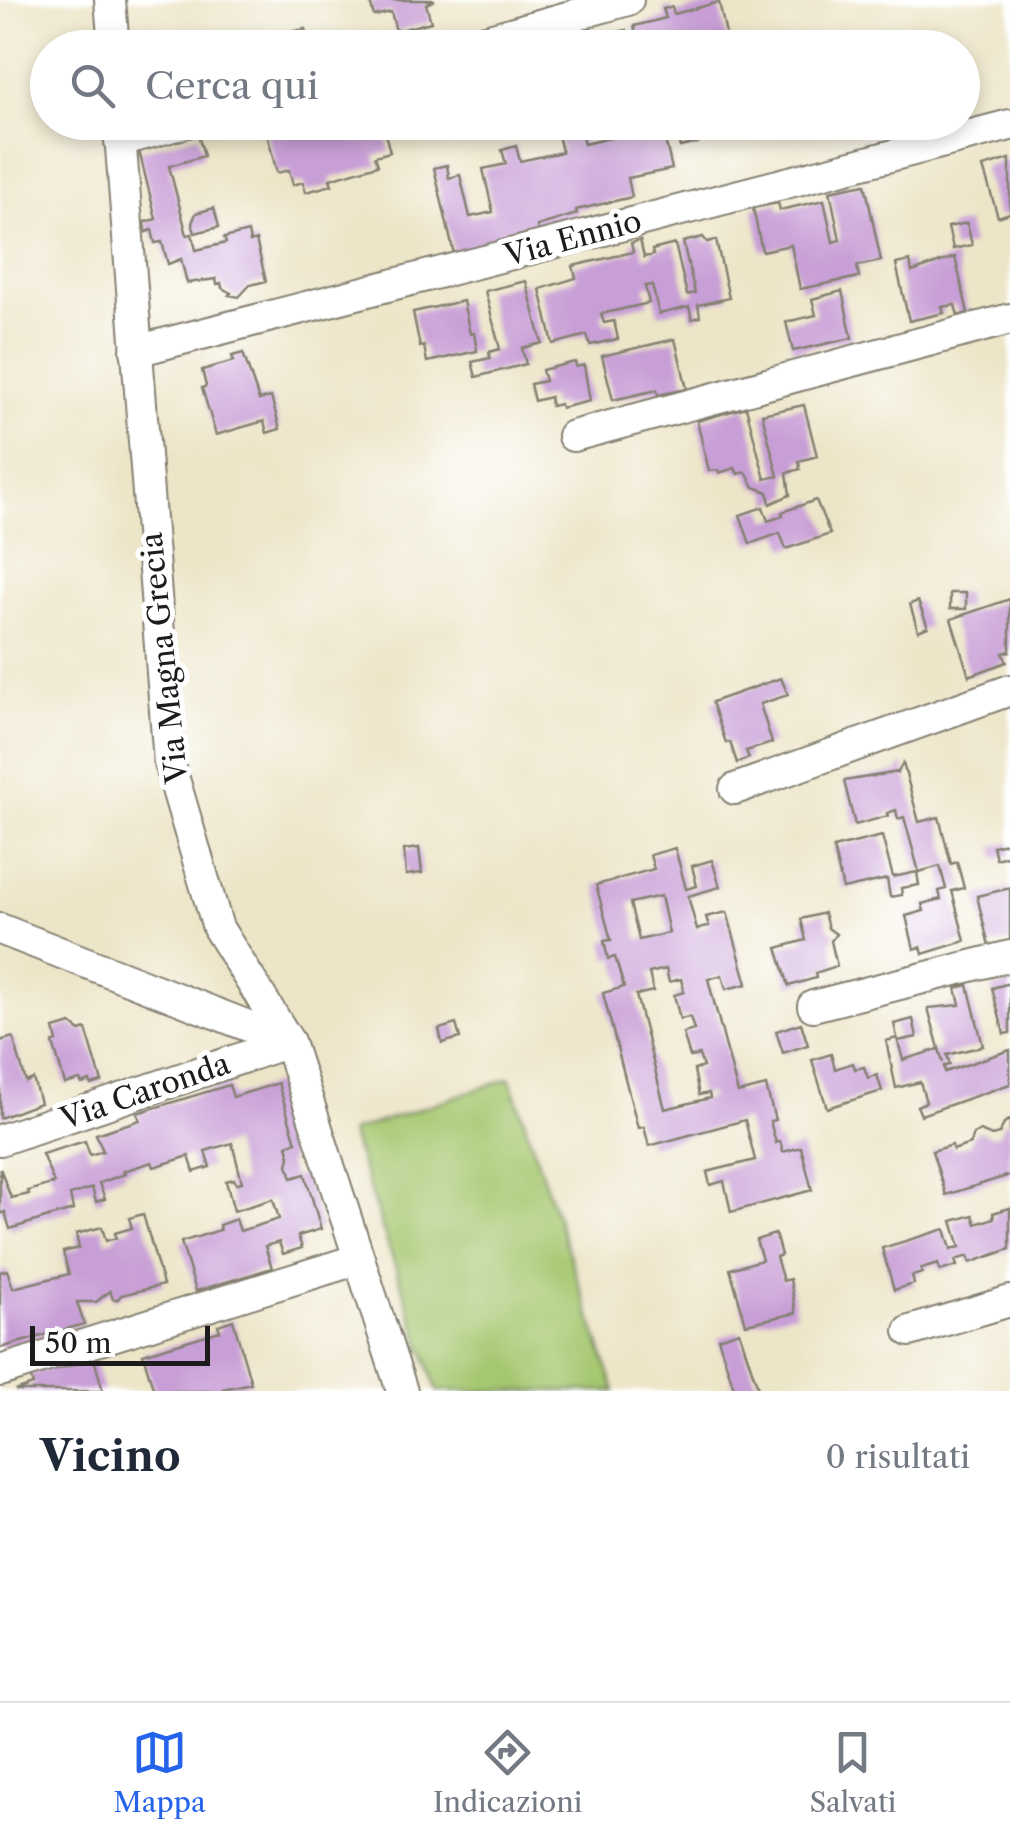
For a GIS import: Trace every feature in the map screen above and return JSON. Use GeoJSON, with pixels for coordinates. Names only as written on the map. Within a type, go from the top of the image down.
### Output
{"type":"FeatureCollection","features":[{"type":"Feature","properties":{"kind":"street"},"geometry":{"type":"LineString","coordinates":[[110,0],[112,30]]}},
{"type":"Feature","properties":{"kind":"street"},"geometry":{"type":"LineString","coordinates":[[521,30],[628,0]]}},
{"type":"Feature","properties":{"kind":"street","name":"Via Ennio"},"geometry":{"type":"LineString","coordinates":[[980,133],[1010,125]]}},
{"type":"Feature","properties":{"kind":"street","name":"Via Magna Grecia"},"geometry":{"type":"LineString","coordinates":[[121,140],[169,762],[218,928],[290,1042],[402,1391]]}},
{"type":"Feature","properties":{"kind":"street","name":"Via Ennio"},"geometry":{"type":"LineString","coordinates":[[136,351],[952,140]]}},
{"type":"Feature","properties":{"kind":"street"},"geometry":{"type":"LineString","coordinates":[[573,436],[1010,319]]}},
{"type":"Feature","properties":{"kind":"street"},"geometry":{"type":"LineString","coordinates":[[736,789],[1010,690]]}},
{"type":"Feature","properties":{"kind":"street"},"geometry":{"type":"LineString","coordinates":[[0,929],[290,1042]]}},
{"type":"Feature","properties":{"kind":"street"},"geometry":{"type":"LineString","coordinates":[[812,1006],[1010,956]]}},
{"type":"Feature","properties":{"kind":"street","name":"Via Caronda"},"geometry":{"type":"LineString","coordinates":[[0,1140],[290,1042]]}},
{"type":"Feature","properties":{"kind":"street"},"geometry":{"type":"LineString","coordinates":[[0,1371],[359,1259]]}},
{"type":"Feature","properties":{"kind":"street"},"geometry":{"type":"LineString","coordinates":[[910,1331],[1010,1302]]}},
{"type":"Feature","properties":{"kind":"green space"},"geometry":{"type":"Polygon","coordinates":[[[510,1078],[615,1391],[437,1391],[350,1132],[510,1078]]]}},
{"type":"Feature","properties":{"kind":"building"},"geometry":{"type":"Polygon","coordinates":[[[435,0],[426,4],[431,22],[400,30],[396,30],[391,12],[374,16],[370,2],[435,0]]]}},
{"type":"Feature","properties":{"kind":"building"},"geometry":{"type":"Polygon","coordinates":[[[719,2],[725,30],[635,30],[634,26],[666,18],[663,9],[672,7],[674,14],[719,2]]]}},
{"type":"Feature","properties":{"kind":"building"},"geometry":{"type":"Polygon","coordinates":[[[180,140],[199,140],[204,156],[169,166],[187,235],[192,234],[196,250],[226,243],[224,238],[248,232],[250,242],[256,240],[266,281],[250,285],[239,297],[229,295],[216,279],[187,283],[181,259],[168,264],[162,242],[155,243],[152,230],[146,232],[145,222],[156,219],[139,151],[180,140]]]}},
{"type":"Feature","properties":{"kind":"building"},"geometry":{"type":"Polygon","coordinates":[[[269,140],[387,140],[390,152],[375,156],[378,165],[330,179],[332,185],[306,192],[303,182],[293,185],[289,170],[277,173],[269,140]]]}},
{"type":"Feature","properties":{"kind":"building"},"geometry":{"type":"Polygon","coordinates":[[[559,140],[583,140],[584,144],[601,140],[665,140],[672,169],[628,178],[632,197],[576,210],[577,214],[537,226],[539,235],[454,254],[434,168],[447,165],[449,178],[460,175],[470,217],[493,212],[483,169],[506,164],[502,150],[516,146],[520,161],[562,152],[559,140]]]}},
{"type":"Feature","properties":{"kind":"building"},"geometry":{"type":"Polygon","coordinates":[[[678,140],[697,140],[698,143],[680,147],[678,140]]]}},
{"type":"Feature","properties":{"kind":"building"},"geometry":{"type":"Polygon","coordinates":[[[1010,159],[1010,213],[998,217],[983,167],[1010,159]]]}},
{"type":"Feature","properties":{"kind":"building"},"geometry":{"type":"Polygon","coordinates":[[[865,184],[881,261],[857,266],[859,277],[800,289],[791,245],[762,251],[753,208],[778,203],[780,210],[824,200],[833,242],[840,240],[830,191],[865,184]]]}},
{"type":"Feature","properties":{"kind":"building"},"geometry":{"type":"Polygon","coordinates":[[[214,208],[219,227],[195,233],[192,223],[196,213],[214,208]]]}},
{"type":"Feature","properties":{"kind":"building"},"geometry":{"type":"Polygon","coordinates":[[[967,223],[972,245],[953,249],[948,227],[967,223]]]}},
{"type":"Feature","properties":{"kind":"building"},"geometry":{"type":"Polygon","coordinates":[[[703,237],[707,242],[716,240],[729,298],[698,305],[700,317],[692,319],[689,307],[659,314],[652,285],[645,286],[649,303],[601,314],[604,323],[614,321],[618,339],[590,345],[587,335],[553,344],[540,289],[576,278],[573,266],[633,252],[631,243],[640,240],[644,257],[653,255],[652,250],[675,244],[687,295],[695,293],[683,242],[703,237]]]}},
{"type":"Feature","properties":{"kind":"building"},"geometry":{"type":"Polygon","coordinates":[[[955,257],[968,313],[958,316],[955,305],[942,307],[944,313],[909,321],[896,264],[910,261],[912,272],[955,257]]]}},
{"type":"Feature","properties":{"kind":"building"},"geometry":{"type":"Polygon","coordinates":[[[526,281],[542,343],[522,348],[526,364],[476,377],[472,362],[490,358],[489,352],[500,349],[485,291],[526,281]]]}},
{"type":"Feature","properties":{"kind":"building"},"geometry":{"type":"Polygon","coordinates":[[[842,291],[852,338],[793,351],[786,322],[816,315],[812,299],[842,291]]]}},
{"type":"Feature","properties":{"kind":"building"},"geometry":{"type":"Polygon","coordinates":[[[463,301],[477,351],[427,362],[413,312],[463,301]]]}},
{"type":"Feature","properties":{"kind":"building"},"geometry":{"type":"Polygon","coordinates":[[[675,339],[687,389],[658,395],[657,390],[613,400],[602,356],[675,339]]]}},
{"type":"Feature","properties":{"kind":"building"},"geometry":{"type":"Polygon","coordinates":[[[243,353],[259,400],[271,397],[280,429],[267,433],[264,421],[216,435],[202,388],[206,386],[202,370],[234,361],[232,356],[243,353]]]}},
{"type":"Feature","properties":{"kind":"building"},"geometry":{"type":"Polygon","coordinates":[[[575,362],[576,367],[584,365],[590,401],[561,408],[560,404],[551,406],[550,397],[534,401],[530,384],[545,381],[542,370],[575,362]]]}},
{"type":"Feature","properties":{"kind":"building"},"geometry":{"type":"Polygon","coordinates":[[[804,405],[817,456],[799,461],[800,469],[787,473],[790,495],[770,504],[768,492],[754,487],[746,472],[738,474],[735,468],[719,473],[709,471],[697,421],[746,407],[765,479],[778,476],[762,414],[804,405]]]}},
{"type":"Feature","properties":{"kind":"building"},"geometry":{"type":"Polygon","coordinates":[[[816,500],[830,534],[786,549],[780,533],[750,544],[740,515],[763,507],[768,521],[816,500]]]}},
{"type":"Feature","properties":{"kind":"building"},"geometry":{"type":"Polygon","coordinates":[[[950,593],[966,593],[966,609],[950,609],[950,593]]]}},
{"type":"Feature","properties":{"kind":"building"},"geometry":{"type":"Polygon","coordinates":[[[1010,599],[1010,651],[1003,653],[1007,662],[969,676],[951,619],[1010,599]]]}},
{"type":"Feature","properties":{"kind":"building"},"geometry":{"type":"Polygon","coordinates":[[[918,601],[928,627],[918,631],[910,604],[918,601]]]}},
{"type":"Feature","properties":{"kind":"building"},"geometry":{"type":"Polygon","coordinates":[[[781,678],[788,695],[760,704],[772,743],[746,751],[749,758],[737,763],[712,702],[781,678]]]}},
{"type":"Feature","properties":{"kind":"building"},"geometry":{"type":"Polygon","coordinates":[[[903,763],[919,822],[939,817],[951,864],[957,862],[964,888],[952,891],[965,941],[923,954],[921,947],[914,949],[906,916],[924,911],[922,904],[941,899],[939,891],[946,889],[940,866],[919,872],[904,817],[898,819],[896,810],[855,825],[844,781],[898,772],[903,763]]]}},
{"type":"Feature","properties":{"kind":"building"},"geometry":{"type":"Polygon","coordinates":[[[882,836],[893,877],[917,872],[919,885],[901,888],[902,895],[890,897],[887,879],[843,889],[833,848],[882,836]]]}},
{"type":"Feature","properties":{"kind":"building"},"geometry":{"type":"Polygon","coordinates":[[[1010,842],[1010,855],[996,859],[993,846],[1010,842]]]}},
{"type":"Feature","properties":{"kind":"building"},"geometry":{"type":"Polygon","coordinates":[[[419,848],[422,873],[406,875],[404,850],[419,848]]]}},
{"type":"Feature","properties":{"kind":"building"},"geometry":{"type":"Polygon","coordinates":[[[675,848],[686,889],[697,886],[692,866],[712,860],[720,887],[688,896],[697,930],[709,926],[706,917],[727,912],[747,984],[726,989],[722,975],[708,979],[738,1093],[766,1086],[776,1143],[780,1141],[783,1152],[801,1147],[812,1190],[731,1212],[724,1181],[710,1185],[707,1172],[755,1160],[745,1120],[649,1146],[644,1127],[638,1128],[603,993],[624,987],[615,957],[608,959],[604,941],[611,940],[596,885],[654,869],[650,855],[675,848]],[[661,896],[630,903],[639,940],[669,933],[661,896]],[[666,969],[649,973],[653,991],[636,995],[665,1109],[710,1098],[709,1093],[699,1095],[694,1070],[703,1067],[699,1055],[690,1057],[683,1033],[694,1030],[690,1017],[680,1019],[674,995],[684,992],[681,979],[669,982],[666,969]]]}},
{"type":"Feature","properties":{"kind":"building"},"geometry":{"type":"Polygon","coordinates":[[[1010,888],[1010,941],[989,946],[977,896],[1010,888]]]}},
{"type":"Feature","properties":{"kind":"building"},"geometry":{"type":"Polygon","coordinates":[[[824,913],[828,928],[836,934],[831,941],[837,966],[789,986],[777,948],[806,940],[801,919],[824,913]]]}},
{"type":"Feature","properties":{"kind":"building"},"geometry":{"type":"Polygon","coordinates":[[[1010,983],[1010,1033],[1004,1034],[992,988],[1010,983]]]}},
{"type":"Feature","properties":{"kind":"building"},"geometry":{"type":"Polygon","coordinates":[[[968,985],[983,1046],[947,1055],[950,1065],[944,1066],[945,1072],[1010,1050],[1010,1084],[921,1115],[917,1106],[926,1102],[920,1082],[896,1088],[886,1041],[897,1038],[903,1060],[939,1049],[943,1063],[928,1008],[960,1005],[956,988],[968,985]]]}},
{"type":"Feature","properties":{"kind":"building"},"geometry":{"type":"Polygon","coordinates":[[[913,1019],[917,1037],[898,1041],[894,1024],[913,1019]]]}},
{"type":"Feature","properties":{"kind":"building"},"geometry":{"type":"Polygon","coordinates":[[[801,1023],[808,1045],[783,1053],[776,1031],[801,1023]]]}},
{"type":"Feature","properties":{"kind":"building"},"geometry":{"type":"Polygon","coordinates":[[[71,1024],[80,1031],[86,1029],[102,1082],[91,1085],[90,1081],[82,1084],[80,1080],[65,1084],[53,1043],[57,1041],[54,1029],[71,1024]]]}},
{"type":"Feature","properties":{"kind":"building"},"geometry":{"type":"Polygon","coordinates":[[[456,1024],[460,1038],[442,1043],[439,1029],[456,1024]]]}},
{"type":"Feature","properties":{"kind":"building"},"geometry":{"type":"Polygon","coordinates":[[[13,1037],[26,1082],[33,1079],[40,1103],[0,1118],[0,1041],[13,1037]]]}},
{"type":"Feature","properties":{"kind":"building"},"geometry":{"type":"Polygon","coordinates":[[[831,1054],[835,1069],[853,1063],[855,1069],[864,1067],[868,1078],[877,1075],[882,1091],[827,1108],[812,1060],[831,1054]]]}},
{"type":"Feature","properties":{"kind":"building"},"geometry":{"type":"Polygon","coordinates":[[[278,1083],[296,1142],[287,1145],[288,1165],[292,1178],[305,1174],[321,1229],[298,1236],[302,1248],[283,1254],[279,1242],[265,1246],[272,1268],[196,1291],[181,1242],[220,1230],[219,1225],[236,1219],[240,1231],[279,1219],[273,1199],[234,1211],[226,1181],[242,1182],[232,1143],[205,1151],[210,1167],[194,1172],[189,1156],[123,1171],[125,1174],[99,1183],[105,1199],[96,1202],[92,1188],[70,1195],[73,1210],[10,1229],[5,1212],[0,1214],[0,1168],[11,1198],[29,1194],[28,1191],[54,1183],[42,1154],[85,1141],[90,1155],[103,1151],[96,1134],[140,1120],[137,1113],[229,1085],[233,1097],[278,1083]]]}},
{"type":"Feature","properties":{"kind":"building"},"geometry":{"type":"Polygon","coordinates":[[[1010,1120],[1010,1175],[946,1195],[932,1151],[970,1144],[973,1134],[980,1131],[992,1136],[999,1134],[1010,1120]]]}},
{"type":"Feature","properties":{"kind":"building"},"geometry":{"type":"Polygon","coordinates":[[[1010,1208],[1010,1249],[970,1263],[968,1256],[955,1260],[957,1266],[940,1271],[938,1264],[921,1269],[922,1273],[912,1276],[914,1284],[894,1290],[882,1248],[945,1229],[951,1249],[960,1247],[952,1221],[973,1215],[976,1224],[1010,1208]]]}},
{"type":"Feature","properties":{"kind":"building"},"geometry":{"type":"Polygon","coordinates":[[[143,1214],[163,1285],[118,1299],[113,1299],[110,1291],[96,1302],[77,1302],[84,1324],[0,1348],[0,1272],[7,1270],[13,1288],[69,1274],[63,1252],[79,1248],[76,1234],[102,1227],[106,1241],[116,1238],[115,1233],[132,1228],[129,1218],[143,1214]]]}},
{"type":"Feature","properties":{"kind":"building"},"geometry":{"type":"Polygon","coordinates":[[[775,1234],[781,1255],[776,1257],[783,1281],[790,1279],[796,1313],[746,1324],[730,1269],[762,1260],[756,1240],[775,1234]]]}},
{"type":"Feature","properties":{"kind":"building"},"geometry":{"type":"Polygon","coordinates":[[[233,1320],[251,1383],[224,1391],[154,1391],[143,1354],[220,1331],[218,1325],[233,1320]]]}},
{"type":"Feature","properties":{"kind":"building"},"geometry":{"type":"Polygon","coordinates":[[[739,1331],[759,1391],[735,1391],[718,1338],[739,1331]]]}},
{"type":"Feature","properties":{"kind":"building"},"geometry":{"type":"Polygon","coordinates":[[[93,1355],[103,1391],[15,1391],[33,1385],[30,1374],[93,1355]]]}}]}
